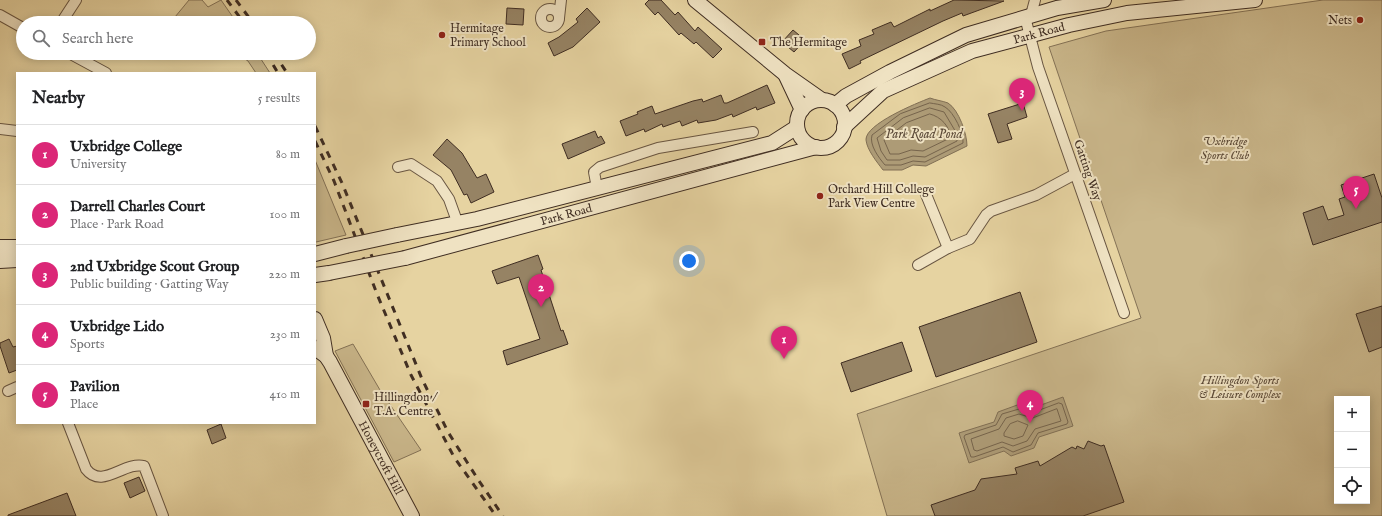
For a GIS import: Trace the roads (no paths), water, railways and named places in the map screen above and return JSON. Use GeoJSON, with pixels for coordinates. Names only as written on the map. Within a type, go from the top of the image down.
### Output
{"type":"FeatureCollection","features":[{"type":"Feature","properties":{"kind":"main road"},"geometry":{"type":"LineString","coordinates":[[695,0],[785,74],[822,100],[835,105],[843,116],[844,127],[841,137],[835,144],[828,147],[816,147],[803,140],[797,127],[798,116],[802,110],[810,103],[822,100]]}},
{"type":"Feature","properties":{"kind":"main road","name":"Park Road"},"geometry":{"type":"LineString","coordinates":[[835,105],[846,96],[883,76],[966,35],[1028,16],[1053,4],[1104,0]]}},
{"type":"Feature","properties":{"kind":"main road","name":"Park Road"},"geometry":{"type":"LineString","coordinates":[[844,127],[883,91],[972,51],[1029,35],[1127,13],[1255,0]]}},
{"type":"Feature","properties":{"kind":"main road"},"geometry":{"type":"LineString","coordinates":[[785,74],[802,110]]}},
{"type":"Feature","properties":{"kind":"main road","name":"Park Road"},"geometry":{"type":"LineString","coordinates":[[316,254],[397,235],[458,224],[772,143],[797,127]]}},
{"type":"Feature","properties":{"kind":"main road","name":"Park Road"},"geometry":{"type":"LineString","coordinates":[[316,275],[405,258],[816,147]]}},
{"type":"Feature","properties":{"kind":"main road"},"geometry":{"type":"LineString","coordinates":[[0,247],[16,247]]}},
{"type":"Feature","properties":{"kind":"main road"},"geometry":{"type":"LineString","coordinates":[[0,261],[16,260]]}},
{"type":"Feature","properties":{"kind":"main road","name":"Honeycroft Hill"},"geometry":{"type":"LineString","coordinates":[[316,321],[323,338],[321,352],[412,516]]}},
{"type":"Feature","properties":{"kind":"street"},"geometry":{"type":"LineString","coordinates":[[66,16],[76,0]]}},
{"type":"Feature","properties":{"kind":"street"},"geometry":{"type":"LineString","coordinates":[[561,0],[559,18],[554,27],[544,26],[540,16],[547,9],[561,0]]}},
{"type":"Feature","properties":{"kind":"street"},"geometry":{"type":"LineString","coordinates":[[1028,16],[1035,0]]}},
{"type":"Feature","properties":{"kind":"street"},"geometry":{"type":"LineString","coordinates":[[547,9],[554,10],[559,18]]}},
{"type":"Feature","properties":{"kind":"street"},"geometry":{"type":"LineString","coordinates":[[0,15],[16,24]]}},
{"type":"Feature","properties":{"kind":"street","name":"Gatting Way"},"geometry":{"type":"LineString","coordinates":[[1028,16],[1029,35],[1038,68],[1124,313]]}},
{"type":"Feature","properties":{"kind":"street"},"geometry":{"type":"LineString","coordinates":[[81,60],[102,72]]}},
{"type":"Feature","properties":{"kind":"street"},"geometry":{"type":"LineString","coordinates":[[0,129],[16,131]]}},
{"type":"Feature","properties":{"kind":"street"},"geometry":{"type":"LineString","coordinates":[[597,188],[594,172],[600,167],[658,148],[753,132]]}},
{"type":"Feature","properties":{"kind":"street"},"geometry":{"type":"LineString","coordinates":[[398,167],[411,164],[437,181],[449,199],[458,224]]}},
{"type":"Feature","properties":{"kind":"street"},"geometry":{"type":"LineString","coordinates":[[918,265],[948,248],[970,239],[986,215],[991,211],[1036,195],[1076,174]]}},
{"type":"Feature","properties":{"kind":"street"},"geometry":{"type":"LineString","coordinates":[[925,192],[948,248]]}},
{"type":"Feature","properties":{"kind":"street"},"geometry":{"type":"LineString","coordinates":[[68,424],[86,469],[90,474],[102,477],[136,465],[144,466],[164,516]]}},
{"type":"Feature","properties":{"kind":"water","name":"Park Road Pond"},"geometry":{"type":"Polygon","coordinates":[[[930,98],[948,103],[956,111],[966,135],[967,146],[926,166],[913,165],[902,170],[883,170],[868,148],[866,140],[868,134],[882,121],[914,104],[930,98]]]}},
{"type":"Feature","properties":{"kind":"water"},"geometry":{"type":"Polygon","coordinates":[[[1063,397],[1073,426],[1039,437],[1034,448],[1011,456],[1004,451],[969,463],[959,433],[994,422],[998,412],[1020,404],[1030,409],[1063,397]]]}},
{"type":"Feature","properties":{"kind":"railway"},"geometry":{"type":"LineString","coordinates":[[227,0],[239,16]]}},
{"type":"Feature","properties":{"kind":"railway"},"geometry":{"type":"LineString","coordinates":[[236,0],[248,16]]}},
{"type":"Feature","properties":{"kind":"railway"},"geometry":{"type":"LineString","coordinates":[[270,60],[277,72]]}},
{"type":"Feature","properties":{"kind":"railway"},"geometry":{"type":"LineString","coordinates":[[279,60],[286,72]]}},
{"type":"Feature","properties":{"kind":"railway"},"geometry":{"type":"LineString","coordinates":[[316,128],[342,183],[422,379],[448,432],[503,516]]}},
{"type":"Feature","properties":{"kind":"railway"},"geometry":{"type":"LineString","coordinates":[[316,143],[334,181],[377,294],[411,375],[454,457],[496,516]]}},
{"type":"Feature","properties":{"kind":"place","name":"Nets"},"geometry":{"type":"Point","coordinates":[1360,20]}},
{"type":"Feature","properties":{"kind":"place","name":"Hermitage Primary School"},"geometry":{"type":"Point","coordinates":[442,35]}},
{"type":"Feature","properties":{"kind":"place","name":"The Hermitage"},"geometry":{"type":"Point","coordinates":[762,42]}},
{"type":"Feature","properties":{"kind":"place","name":"2nd Uxbridge Scout Group"},"geometry":{"type":"Point","coordinates":[1022,111]}},
{"type":"Feature","properties":{"kind":"place","name":"Orchard Hill College Park View Centre"},"geometry":{"type":"Point","coordinates":[820,196]}},
{"type":"Feature","properties":{"kind":"place","name":"Pavilion"},"geometry":{"type":"Point","coordinates":[1356,209]}},
{"type":"Feature","properties":{"kind":"place","name":"Darrell Charles Court"},"geometry":{"type":"Point","coordinates":[541,307]}},
{"type":"Feature","properties":{"kind":"place","name":"Uxbridge College"},"geometry":{"type":"Point","coordinates":[784,359]}},
{"type":"Feature","properties":{"kind":"place","name":"Hillingdon / T.A. Centre"},"geometry":{"type":"Point","coordinates":[366,404]}},
{"type":"Feature","properties":{"kind":"place","name":"Uxbridge Lido"},"geometry":{"type":"Point","coordinates":[1030,423]}},
{"type":"Feature","properties":{"kind":"park label","name":"Uxbridge Sports Club"},"geometry":{"type":"Point","coordinates":[1225,148]}},
{"type":"Feature","properties":{"kind":"park label","name":"Hillingdon Sports & Leisure Complex"},"geometry":{"type":"Point","coordinates":[1240,387]}}]}
